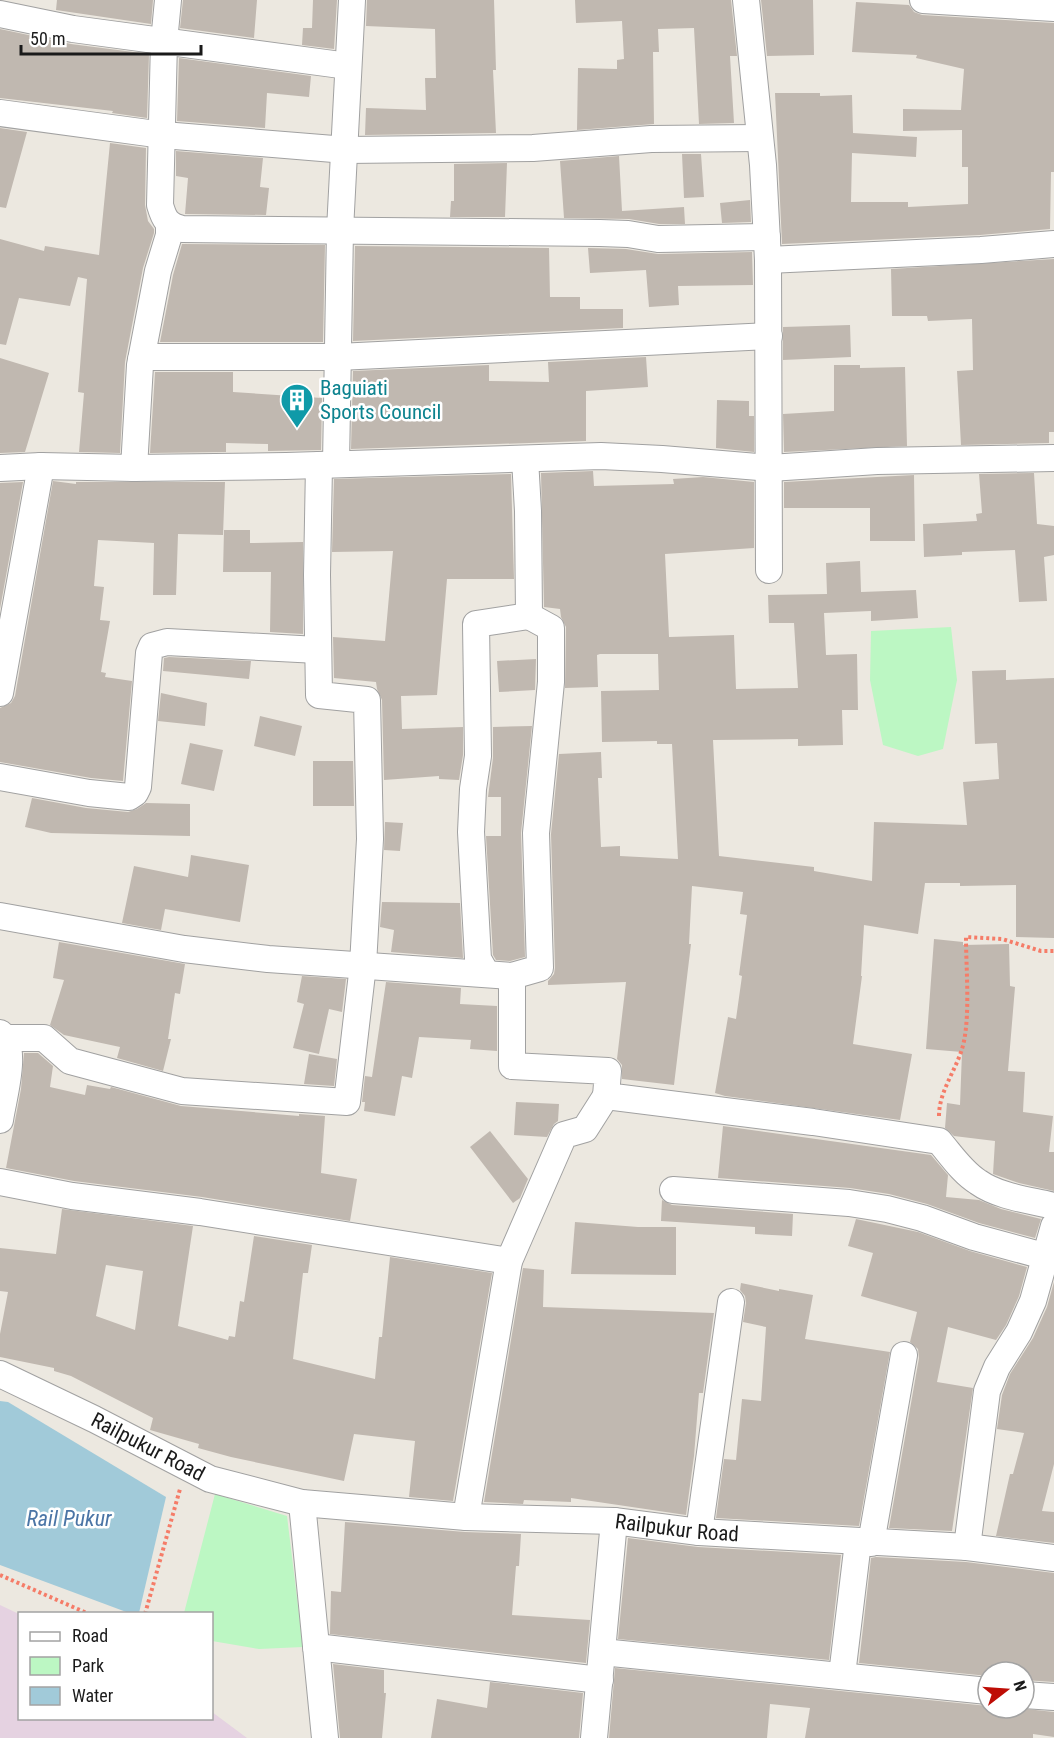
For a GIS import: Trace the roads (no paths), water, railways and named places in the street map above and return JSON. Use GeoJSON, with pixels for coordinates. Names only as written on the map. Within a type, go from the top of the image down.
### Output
{"type":"FeatureCollection","features":[{"type":"Feature","properties":{"kind":"street"},"geometry":{"type":"LineString","coordinates":[[134,468],[141,360],[158,271],[169,235],[169,225],[160,205],[168,0]]}},
{"type":"Feature","properties":{"kind":"street"},"geometry":{"type":"LineString","coordinates":[[3,1036],[44,1038],[70,1061],[182,1091],[347,1102],[363,965],[370,839],[368,700],[319,695],[318,650],[327,464],[338,357],[340,230],[346,150],[352,0]]}},
{"type":"Feature","properties":{"kind":"street"},"geometry":{"type":"LineString","coordinates":[[746,0],[763,165],[768,248],[769,570]]}},
{"type":"Feature","properties":{"kind":"street"},"geometry":{"type":"LineString","coordinates":[[923,0],[994,2],[1054,8]]}},
{"type":"Feature","properties":{"kind":"street"},"geometry":{"type":"LineString","coordinates":[[0,14],[73,29],[348,66]]}},
{"type":"Feature","properties":{"kind":"street"},"geometry":{"type":"LineString","coordinates":[[0,113],[163,135],[346,150],[533,148],[651,139],[759,138]]}},
{"type":"Feature","properties":{"kind":"street"},"geometry":{"type":"LineString","coordinates":[[169,225],[182,229],[628,234],[658,239],[768,248],[981,250],[1054,244]]}},
{"type":"Feature","properties":{"kind":"street"},"geometry":{"type":"LineString","coordinates":[[141,360],[152,356],[338,357],[769,336]]}},
{"type":"Feature","properties":{"kind":"street"},"geometry":{"type":"LineString","coordinates":[[0,468],[41,466],[134,468],[611,456],[770,468],[877,461],[1054,459]]}},
{"type":"Feature","properties":{"kind":"street"},"geometry":{"type":"LineString","coordinates":[[525,459],[529,616]]}},
{"type":"Feature","properties":{"kind":"street"},"geometry":{"type":"LineString","coordinates":[[0,693],[10,573],[41,466]]}},
{"type":"Feature","properties":{"kind":"street"},"geometry":{"type":"LineString","coordinates":[[0,916],[184,949],[268,959],[512,976],[540,968],[536,833],[551,682],[551,628],[529,616],[476,624],[478,756],[473,789],[471,832],[478,959],[486,974]]}},
{"type":"Feature","properties":{"kind":"street"},"geometry":{"type":"LineString","coordinates":[[0,777],[89,794],[129,797],[138,787],[149,653],[152,646],[167,642],[318,650]]}},
{"type":"Feature","properties":{"kind":"street"},"geometry":{"type":"LineString","coordinates":[[466,1517],[509,1261],[564,1135],[585,1129],[606,1096],[608,1071],[512,1066],[512,976]]}},
{"type":"Feature","properties":{"kind":"street"},"geometry":{"type":"LineString","coordinates":[[0,1120],[10,1055],[8,1043],[3,1036]]}},
{"type":"Feature","properties":{"kind":"street"},"geometry":{"type":"LineString","coordinates":[[606,1096],[813,1122],[939,1141],[960,1167],[978,1183],[1001,1193],[1054,1206]]}},
{"type":"Feature","properties":{"kind":"street"},"geometry":{"type":"LineString","coordinates":[[0,1182],[72,1196],[200,1212],[509,1261]]}},
{"type":"Feature","properties":{"kind":"street"},"geometry":{"type":"LineString","coordinates":[[673,1190],[849,1203],[887,1209],[922,1218],[974,1237],[1044,1256]]}},
{"type":"Feature","properties":{"kind":"street"},"geometry":{"type":"LineString","coordinates":[[967,1547],[987,1391],[997,1367],[1019,1332],[1033,1301],[1054,1226]]}},
{"type":"Feature","properties":{"kind":"street"},"geometry":{"type":"LineString","coordinates":[[699,1532],[731,1302]]}},
{"type":"Feature","properties":{"kind":"street"},"geometry":{"type":"LineString","coordinates":[[842,1675],[865,1542],[904,1355]]}},
{"type":"Feature","properties":{"kind":"street","name":"Railpukur Road"},"geometry":{"type":"LineString","coordinates":[[0,1374],[210,1479],[302,1503],[466,1517],[614,1521],[699,1532],[967,1547],[1054,1558]]}},
{"type":"Feature","properties":{"kind":"street"},"geometry":{"type":"LineString","coordinates":[[302,1503],[325,1738]]}},
{"type":"Feature","properties":{"kind":"street"},"geometry":{"type":"LineString","coordinates":[[594,1738],[614,1521]]}},
{"type":"Feature","properties":{"kind":"street"},"geometry":{"type":"LineString","coordinates":[[316,1647],[600,1680]]}},
{"type":"Feature","properties":{"kind":"street"},"geometry":{"type":"LineString","coordinates":[[602,1652],[976,1690]]}},
{"type":"Feature","properties":{"kind":"street"},"geometry":{"type":"LineString","coordinates":[[1036,1696],[1054,1697]]}},
{"type":"Feature","properties":{"kind":"water","name":"Rail Pukur"},"geometry":{"type":"Polygon","coordinates":[[[0,1401],[8,1402],[166,1497],[139,1612],[126,1612],[0,1565],[0,1401]]]}},
{"type":"Feature","properties":{"kind":"place","name":"Baguiati Sports Council"},"geometry":{"type":"Point","coordinates":[297,429]}}]}
